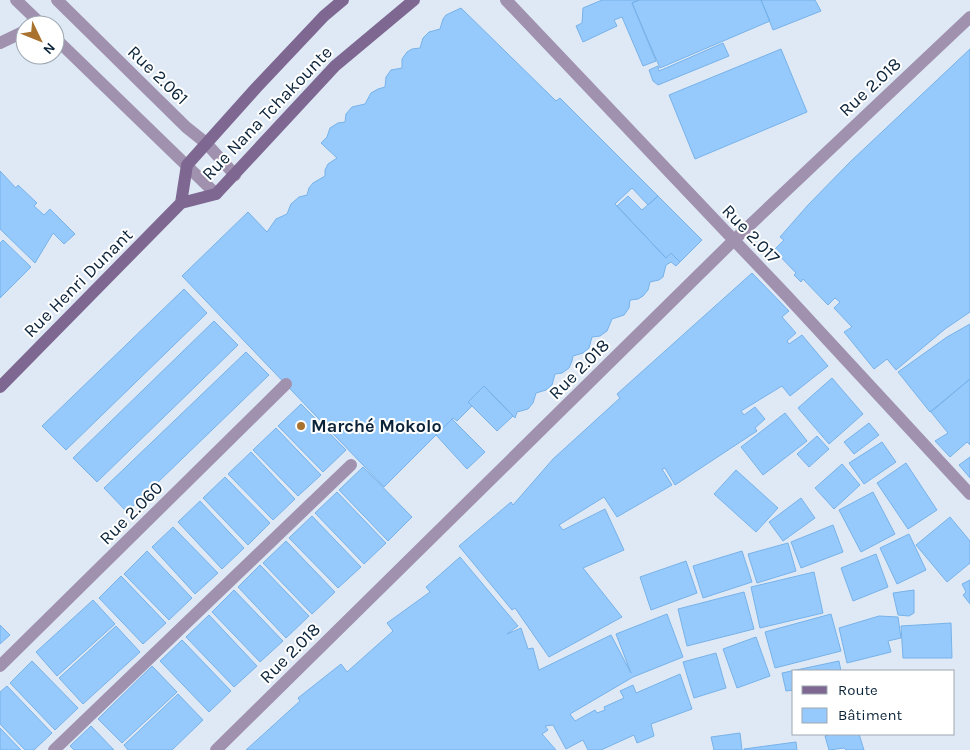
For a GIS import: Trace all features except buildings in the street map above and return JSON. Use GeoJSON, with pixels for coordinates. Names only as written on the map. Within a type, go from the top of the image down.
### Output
{"type":"FeatureCollection","features":[{"type":"Feature","properties":{"kind":"main road","name":"Rue Nana Tchakounte"},"geometry":{"type":"LineString","coordinates":[[343,0],[324,16],[187,165],[181,203],[216,194],[335,66],[414,0]]}},
{"type":"Feature","properties":{"kind":"main road","name":"Rue Henri Dunant"},"geometry":{"type":"LineString","coordinates":[[0,387],[181,203]]}},
{"type":"Feature","properties":{"kind":"street"},"geometry":{"type":"LineString","coordinates":[[16,0],[30,15]]}},
{"type":"Feature","properties":{"kind":"street","name":"Rue 2.061"},"geometry":{"type":"LineString","coordinates":[[57,0],[186,127],[206,143],[235,174]]}},
{"type":"Feature","properties":{"kind":"street","name":"Rue 2.017"},"geometry":{"type":"LineString","coordinates":[[506,0],[786,295],[970,494]]}},
{"type":"Feature","properties":{"kind":"street","name":"Rue 2.018"},"geometry":{"type":"LineString","coordinates":[[216,750],[733,241],[970,17]]}},
{"type":"Feature","properties":{"kind":"street"},"geometry":{"type":"LineString","coordinates":[[0,43],[15,36]]}},
{"type":"Feature","properties":{"kind":"street"},"geometry":{"type":"LineString","coordinates":[[65,48],[216,194]]}},
{"type":"Feature","properties":{"kind":"street","name":"Rue 2.060"},"geometry":{"type":"LineString","coordinates":[[0,666],[286,384]]}},
{"type":"Feature","properties":{"kind":"street"},"geometry":{"type":"LineString","coordinates":[[54,750],[351,465]]}},
{"type":"Feature","properties":{"kind":"place","name":"Marché Mokolo"},"geometry":{"type":"Point","coordinates":[301,426]}}]}
